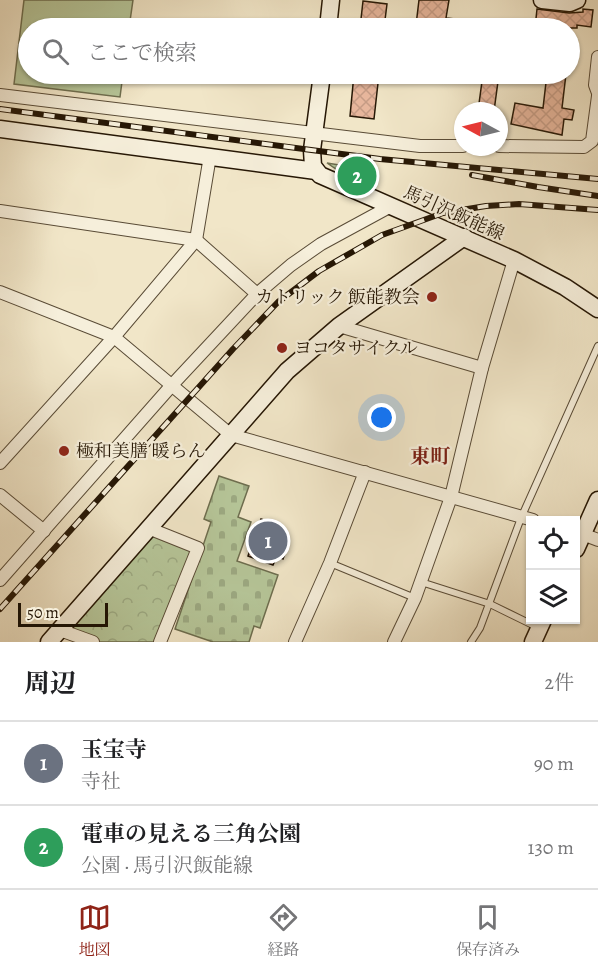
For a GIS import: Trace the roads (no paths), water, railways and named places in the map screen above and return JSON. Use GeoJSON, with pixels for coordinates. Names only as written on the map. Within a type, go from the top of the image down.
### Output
{"type":"FeatureCollection","features":[{"type":"Feature","properties":{"kind":"street"},"geometry":{"type":"LineString","coordinates":[[328,18],[331,0]]}},
{"type":"Feature","properties":{"kind":"street"},"geometry":{"type":"LineString","coordinates":[[542,0],[570,3],[577,0]]}},
{"type":"Feature","properties":{"kind":"street"},"geometry":{"type":"LineString","coordinates":[[508,146],[584,147],[592,141],[598,94],[595,85],[598,57]]}},
{"type":"Feature","properties":{"kind":"street"},"geometry":{"type":"LineString","coordinates":[[0,129],[316,171],[312,160],[321,84]]}},
{"type":"Feature","properties":{"kind":"street"},"geometry":{"type":"LineString","coordinates":[[0,95],[420,146],[454,146]]}},
{"type":"Feature","properties":{"kind":"street"},"geometry":{"type":"LineString","coordinates":[[0,463],[114,337],[196,240],[210,156]]}},
{"type":"Feature","properties":{"kind":"street","name":"馬引沢飯能線"},"geometry":{"type":"LineString","coordinates":[[316,171],[325,178],[514,260],[565,286],[598,309]]}},
{"type":"Feature","properties":{"kind":"street"},"geometry":{"type":"LineString","coordinates":[[0,580],[172,385],[257,294],[291,265],[321,244],[391,206]]}},
{"type":"Feature","properties":{"kind":"street"},"geometry":{"type":"LineString","coordinates":[[0,211],[196,240],[257,294]]}},
{"type":"Feature","properties":{"kind":"street"},"geometry":{"type":"LineString","coordinates":[[54,636],[286,371],[339,326],[464,237]]}},
{"type":"Feature","properties":{"kind":"street"},"geometry":{"type":"LineString","coordinates":[[394,642],[415,598],[451,497],[482,368],[514,260]]}},
{"type":"Feature","properties":{"kind":"street"},"geometry":{"type":"LineString","coordinates":[[1,296],[114,337],[231,435],[526,519]]}},
{"type":"Feature","properties":{"kind":"street"},"geometry":{"type":"LineString","coordinates":[[339,326],[482,368]]}},
{"type":"Feature","properties":{"kind":"street"},"geometry":{"type":"LineString","coordinates":[[295,642],[330,563],[365,472]]}},
{"type":"Feature","properties":{"kind":"street"},"geometry":{"type":"LineString","coordinates":[[0,495],[44,531]]}},
{"type":"Feature","properties":{"kind":"street"},"geometry":{"type":"LineString","coordinates":[[583,539],[598,500]]}},
{"type":"Feature","properties":{"kind":"street"},"geometry":{"type":"LineString","coordinates":[[148,528],[198,548],[160,642]]}},
{"type":"Feature","properties":{"kind":"street"},"geometry":{"type":"LineString","coordinates":[[54,636],[93,642]]}},
{"type":"Feature","properties":{"kind":"lane"},"geometry":{"type":"LineString","coordinates":[[528,516],[598,346]]}},
{"type":"Feature","properties":{"kind":"lane"},"geometry":{"type":"LineString","coordinates":[[471,642],[480,628],[526,521]]}},
{"type":"Feature","properties":{"kind":"lane"},"geometry":{"type":"LineString","coordinates":[[330,563],[415,598]]}},
{"type":"Feature","properties":{"kind":"lane"},"geometry":{"type":"LineString","coordinates":[[421,582],[490,604],[536,635]]}},
{"type":"Feature","properties":{"kind":"railway"},"geometry":{"type":"LineString","coordinates":[[0,109],[380,159],[598,179]]}},
{"type":"Feature","properties":{"kind":"railway"},"geometry":{"type":"LineString","coordinates":[[472,175],[598,196]]}},
{"type":"Feature","properties":{"kind":"railway"},"geometry":{"type":"LineString","coordinates":[[0,609],[233,349],[278,302],[319,271],[382,235],[443,213],[486,206],[519,204],[598,210]]}},
{"type":"Feature","properties":{"kind":"place","name":"電車の見える三角公園"},"geometry":{"type":"Point","coordinates":[357,176]}},
{"type":"Feature","properties":{"kind":"place","name":"カトリック 飯能教会"},"geometry":{"type":"Point","coordinates":[432,297]}},
{"type":"Feature","properties":{"kind":"place","name":"ヨコタサイクル"},"geometry":{"type":"Point","coordinates":[282,348]}},
{"type":"Feature","properties":{"kind":"place","name":"極和美膳 暖らん"},"geometry":{"type":"Point","coordinates":[64,451]}},
{"type":"Feature","properties":{"kind":"place","name":"玉宝寺"},"geometry":{"type":"Point","coordinates":[268,541]}},
{"type":"Feature","properties":{"kind":"district","name":"東町"},"geometry":{"type":"Point","coordinates":[430,456]}}]}
